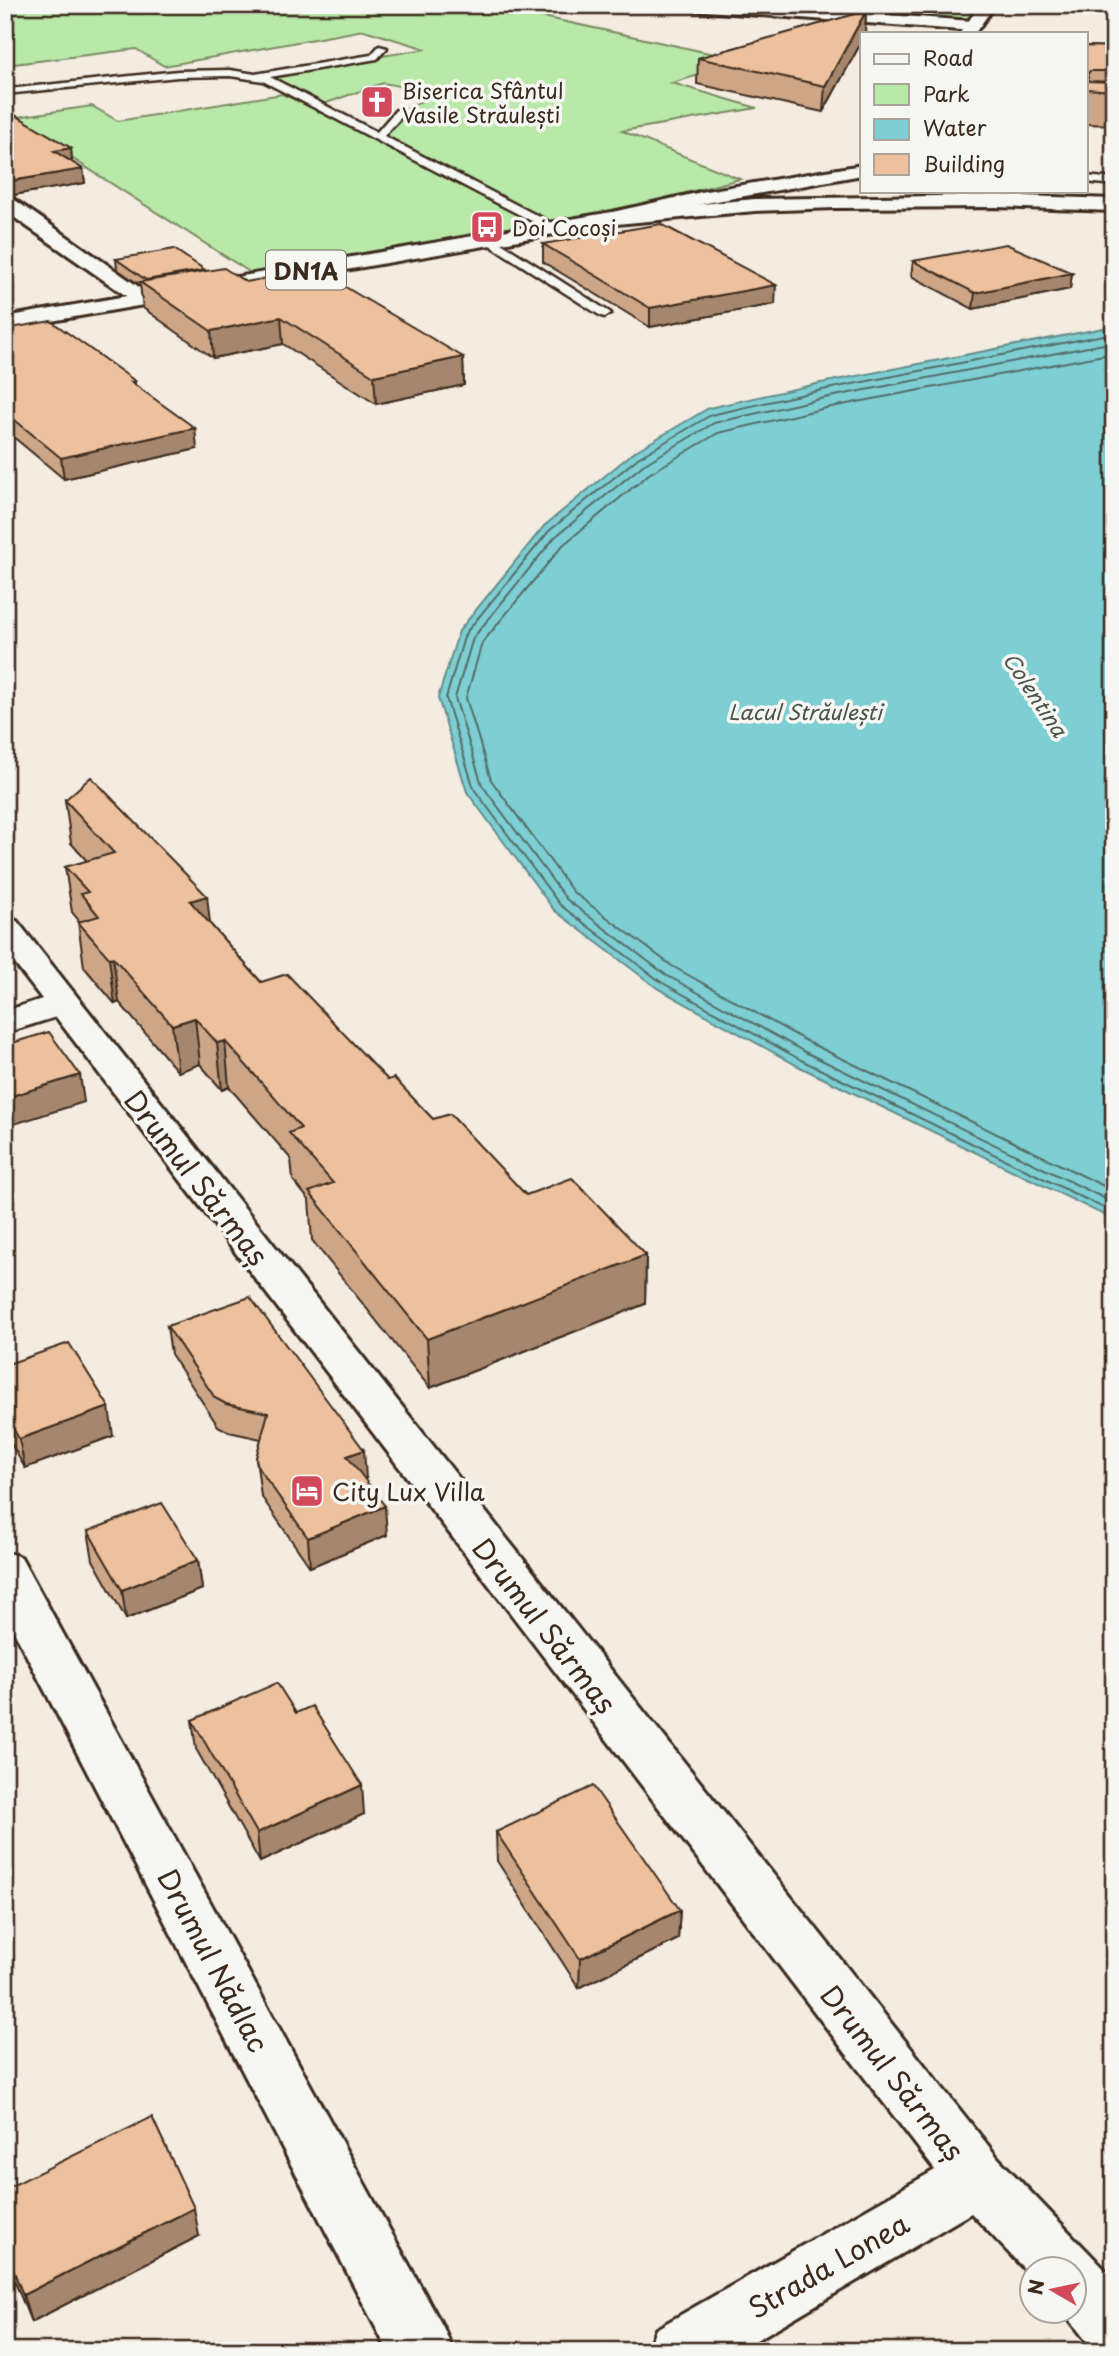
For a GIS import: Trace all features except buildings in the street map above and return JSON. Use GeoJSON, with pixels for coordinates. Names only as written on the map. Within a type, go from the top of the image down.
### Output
{"type":"FeatureCollection","features":[{"type":"Feature","properties":{"kind":"street"},"geometry":{"type":"LineString","coordinates":[[680,5],[970,30],[988,5]]}},
{"type":"Feature","properties":{"kind":"street"},"geometry":{"type":"LineString","coordinates":[[606,219],[719,195],[860,170]]}},
{"type":"Feature","properties":{"kind":"street","name":"DN1A"},"geometry":{"type":"LineString","coordinates":[[5,323],[606,219],[857,196],[1114,205]]}},
{"type":"Feature","properties":{"kind":"street"},"geometry":{"type":"LineString","coordinates":[[5,202],[142,298]]}},
{"type":"Feature","properties":{"kind":"street","name":"Drumul Sărmaș"},"geometry":{"type":"LineString","coordinates":[[5,928],[977,2178],[1050,2254]]}},
{"type":"Feature","properties":{"kind":"street"},"geometry":{"type":"LineString","coordinates":[[5,1022],[62,1004]]}},
{"type":"Feature","properties":{"kind":"street","name":"Drumul Nădlac"},"geometry":{"type":"LineString","coordinates":[[5,1569],[422,2351]]}},
{"type":"Feature","properties":{"kind":"street","name":"Strada Lonea"},"geometry":{"type":"LineString","coordinates":[[678,2351],[977,2178]]}},
{"type":"Feature","properties":{"kind":"street"},"geometry":{"type":"LineString","coordinates":[[1088,2296],[1114,2326]]}},
{"type":"Feature","properties":{"kind":"lane"},"geometry":{"type":"LineString","coordinates":[[8,92],[178,74],[257,76],[374,57],[382,48]]}},
{"type":"Feature","properties":{"kind":"lane"},"geometry":{"type":"LineString","coordinates":[[257,76],[551,228]]}},
{"type":"Feature","properties":{"kind":"lane"},"geometry":{"type":"LineString","coordinates":[[378,137],[400,112]]}},
{"type":"Feature","properties":{"kind":"lane"},"geometry":{"type":"LineString","coordinates":[[1088,179],[1114,182]]}},
{"type":"Feature","properties":{"kind":"lane"},"geometry":{"type":"LineString","coordinates":[[486,238],[605,313]]}},
{"type":"Feature","properties":{"kind":"green space"},"geometry":{"type":"Polygon","coordinates":[[[5,5],[488,5],[746,61],[672,83],[757,108],[622,131],[740,179],[551,227],[259,278],[9,118],[92,106],[118,121],[282,94],[378,137],[400,112],[437,93],[383,83],[318,106],[257,76],[426,49],[364,30],[164,66],[136,49],[5,65],[5,5]]]}},
{"type":"Feature","properties":{"kind":"green space"},"geometry":{"type":"Polygon","coordinates":[[[697,5],[988,5],[973,26],[697,5]]]}},
{"type":"Feature","properties":{"kind":"water","name":"Lacul Străulești"},"geometry":{"type":"Polygon","coordinates":[[[1114,326],[1114,1220],[798,1066],[657,988],[554,910],[467,792],[438,698],[459,631],[544,526],[634,452],[709,408],[821,383],[1114,326]]]}},
{"type":"Feature","properties":{"kind":"place","name":"Biserica Sfântul Vasile Străulești"},"geometry":{"type":"Point","coordinates":[377,102]}},
{"type":"Feature","properties":{"kind":"place","name":"Doi Cocoși"},"geometry":{"type":"Point","coordinates":[487,227]}},
{"type":"Feature","properties":{"kind":"place","name":"City Lux Villa"},"geometry":{"type":"Point","coordinates":[307,1491]}},
{"type":"Feature","properties":{"kind":"water label","name":"Colentina"},"geometry":{"type":"Point","coordinates":[1036,694]}}]}
